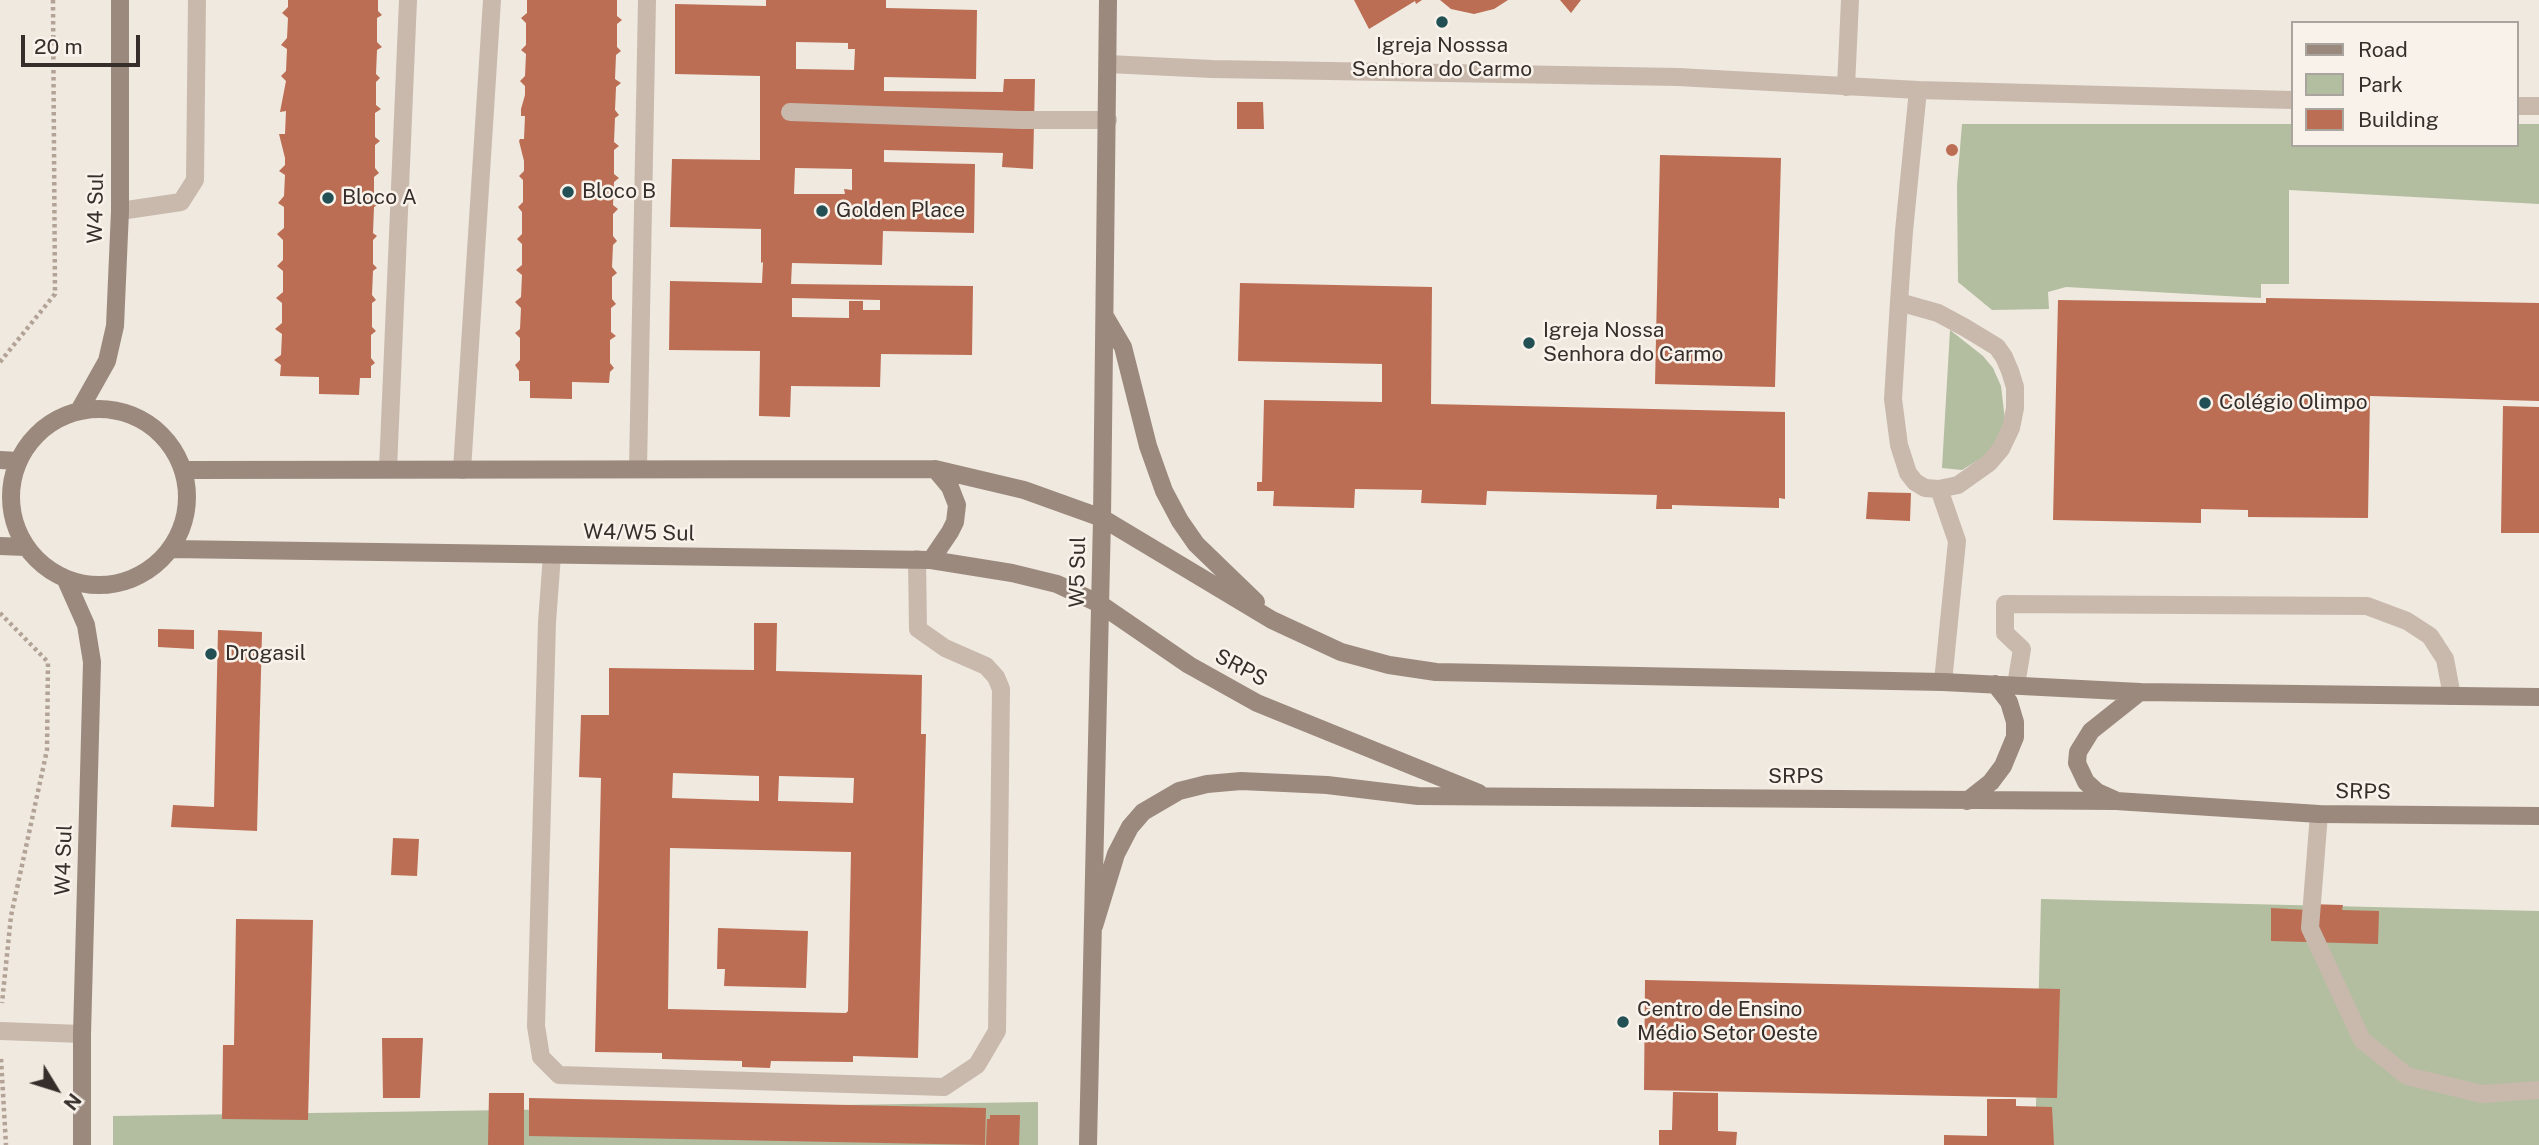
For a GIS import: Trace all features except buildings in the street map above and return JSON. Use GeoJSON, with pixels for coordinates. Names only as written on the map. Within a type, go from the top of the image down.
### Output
{"type":"FeatureCollection","features":[{"type":"Feature","properties":{"kind":"main road","name":"W4 Sul"},"geometry":{"type":"LineString","coordinates":[[80,409],[107,360],[115,326],[120,211],[120,0]]}},
{"type":"Feature","properties":{"kind":"main road","name":"W5 Sul"},"geometry":{"type":"LineString","coordinates":[[1088,1145],[1102,518],[1108,0]]}},
{"type":"Feature","properties":{"kind":"main road"},"geometry":{"type":"LineString","coordinates":[[1105,316],[1123,348],[1148,446],[1164,491],[1180,521],[1196,544],[1272,620]]}},
{"type":"Feature","properties":{"kind":"main road"},"geometry":{"type":"LineString","coordinates":[[80,409],[122,410],[149,422],[170,443],[184,470],[188,497],[183,525],[170,549],[149,570],[122,583],[95,587],[66,580],[44,566],[25,547],[15,527],[10,505],[9,460],[48,424],[80,409]]}},
{"type":"Feature","properties":{"kind":"main road"},"geometry":{"type":"LineString","coordinates":[[184,470],[935,469],[1024,489],[1102,518],[1272,620],[1340,652],[1389,665],[1436,672],[1943,682],[2140,692],[2539,697]]}},
{"type":"Feature","properties":{"kind":"main road"},"geometry":{"type":"LineString","coordinates":[[924,560],[943,545],[955,522],[957,505],[950,487],[935,469]]}},
{"type":"Feature","properties":{"kind":"main road"},"geometry":{"type":"LineString","coordinates":[[0,546],[25,547]]}},
{"type":"Feature","properties":{"kind":"main road","name":"W4/W5 Sul"},"geometry":{"type":"LineString","coordinates":[[170,549],[924,560],[1012,573],[1057,584],[1100,604]]}},
{"type":"Feature","properties":{"kind":"main road","name":"W4 Sul"},"geometry":{"type":"LineString","coordinates":[[66,580],[86,625],[92,662],[82,1034],[82,1145]]}},
{"type":"Feature","properties":{"kind":"main road","name":"SRPS"},"geometry":{"type":"LineString","coordinates":[[1100,604],[1189,665],[1257,703],[1490,797],[2116,801],[2319,814],[2539,816]]}},
{"type":"Feature","properties":{"kind":"main road"},"geometry":{"type":"LineString","coordinates":[[1967,801],[1992,782],[2003,766],[2015,737],[2015,722],[2009,702],[1995,684]]}},
{"type":"Feature","properties":{"kind":"main road"},"geometry":{"type":"LineString","coordinates":[[2116,801],[2086,782],[2080,772],[2078,752],[2091,731],[2140,692]]}},
{"type":"Feature","properties":{"kind":"main road"},"geometry":{"type":"LineString","coordinates":[[1094,926],[1116,854],[1130,827],[1143,812],[1179,790],[1241,781],[1327,785],[1418,796],[1490,797]]}},
{"type":"Feature","properties":{"kind":"street"},"geometry":{"type":"LineString","coordinates":[[120,211],[181,202],[195,180],[197,0]]}},
{"type":"Feature","properties":{"kind":"street"},"geometry":{"type":"LineString","coordinates":[[388,469],[408,0]]}},
{"type":"Feature","properties":{"kind":"street"},"geometry":{"type":"LineString","coordinates":[[462,470],[492,0]]}},
{"type":"Feature","properties":{"kind":"street"},"geometry":{"type":"LineString","coordinates":[[638,469],[647,0]]}},
{"type":"Feature","properties":{"kind":"street"},"geometry":{"type":"LineString","coordinates":[[1846,87],[1850,0]]}},
{"type":"Feature","properties":{"kind":"street"},"geometry":{"type":"LineString","coordinates":[[1108,64],[1212,69],[1678,77],[1918,90],[2290,100]]}},
{"type":"Feature","properties":{"kind":"street"},"geometry":{"type":"LineString","coordinates":[[1899,302],[1938,313],[1997,347],[2015,387],[2013,418],[2001,449],[1976,474],[1958,485],[1939,489],[1925,488],[1915,482],[1908,473],[1899,445],[1893,399],[1899,302],[1918,90]]}},
{"type":"Feature","properties":{"kind":"street"},"geometry":{"type":"LineString","coordinates":[[2518,106],[2539,106]]}},
{"type":"Feature","properties":{"kind":"street"},"geometry":{"type":"LineString","coordinates":[[790,112],[1021,120],[1108,120]]}},
{"type":"Feature","properties":{"kind":"street"},"geometry":{"type":"LineString","coordinates":[[1939,489],[1957,541],[1943,682]]}},
{"type":"Feature","properties":{"kind":"street"},"geometry":{"type":"LineString","coordinates":[[552,555],[547,636],[536,1026],[541,1057],[559,1075],[944,1087],[978,1065],[997,1031],[1000,689],[996,677],[986,666],[945,648],[918,629],[924,560]]}},
{"type":"Feature","properties":{"kind":"street"},"geometry":{"type":"LineString","coordinates":[[2016,685],[2022,649],[2005,633],[2005,604],[2367,606],[2407,621],[2430,636],[2445,659],[2452,696]]}},
{"type":"Feature","properties":{"kind":"street"},"geometry":{"type":"LineString","coordinates":[[2319,814],[2310,928],[2362,1040],[2407,1076],[2482,1094],[2539,1090]]}},
{"type":"Feature","properties":{"kind":"street"},"geometry":{"type":"LineString","coordinates":[[0,1031],[82,1034]]}},
{"type":"Feature","properties":{"kind":"path"},"geometry":{"type":"LineString","coordinates":[[0,362],[55,294],[53,0]]}},
{"type":"Feature","properties":{"kind":"path"},"geometry":{"type":"LineString","coordinates":[[0,613],[47,662],[47,750],[11,916],[1,1011]]}},
{"type":"Feature","properties":{"kind":"path"},"geometry":{"type":"LineString","coordinates":[[1,1055],[6,1145]]}},
{"type":"Feature","properties":{"kind":"green space"},"geometry":{"type":"Polygon","coordinates":[[[1962,124],[2290,124],[2290,147],[2518,147],[2518,124],[2539,124],[2539,204],[2289,190],[2289,284],[2261,284],[2261,298],[2066,287],[2048,292],[2049,309],[1992,310],[1958,282],[1957,185],[1962,124]]]}},
{"type":"Feature","properties":{"kind":"green space"},"geometry":{"type":"Polygon","coordinates":[[[1950,330],[1983,356],[1993,368],[2001,386],[2005,420],[1993,448],[1962,470],[1942,468],[1950,330]]]}},
{"type":"Feature","properties":{"kind":"green space"},"geometry":{"type":"Polygon","coordinates":[[[2041,899],[2539,911],[2539,1145],[2035,1145],[2041,899]]]}},
{"type":"Feature","properties":{"kind":"green space"},"geometry":{"type":"Polygon","coordinates":[[[1038,1102],[1038,1145],[113,1145],[113,1116],[1038,1102]]]}},
{"type":"Feature","properties":{"kind":"place","name":"Igreja Nosssa Senhora do Carmo"},"geometry":{"type":"Point","coordinates":[1442,22]}},
{"type":"Feature","properties":{"kind":"place","name":"Bloco B"},"geometry":{"type":"Point","coordinates":[568,192]}},
{"type":"Feature","properties":{"kind":"place","name":"Bloco A"},"geometry":{"type":"Point","coordinates":[328,198]}},
{"type":"Feature","properties":{"kind":"place","name":"Golden Place"},"geometry":{"type":"Point","coordinates":[822,211]}},
{"type":"Feature","properties":{"kind":"place","name":"Igreja Nossa Senhora do Carmo"},"geometry":{"type":"Point","coordinates":[1529,343]}},
{"type":"Feature","properties":{"kind":"place","name":"Colégio Olimpo"},"geometry":{"type":"Point","coordinates":[2205,403]}},
{"type":"Feature","properties":{"kind":"place","name":"Drogasil"},"geometry":{"type":"Point","coordinates":[211,654]}},
{"type":"Feature","properties":{"kind":"place","name":"Centro de Ensino Médio Setor Oeste"},"geometry":{"type":"Point","coordinates":[1623,1022]}}]}
